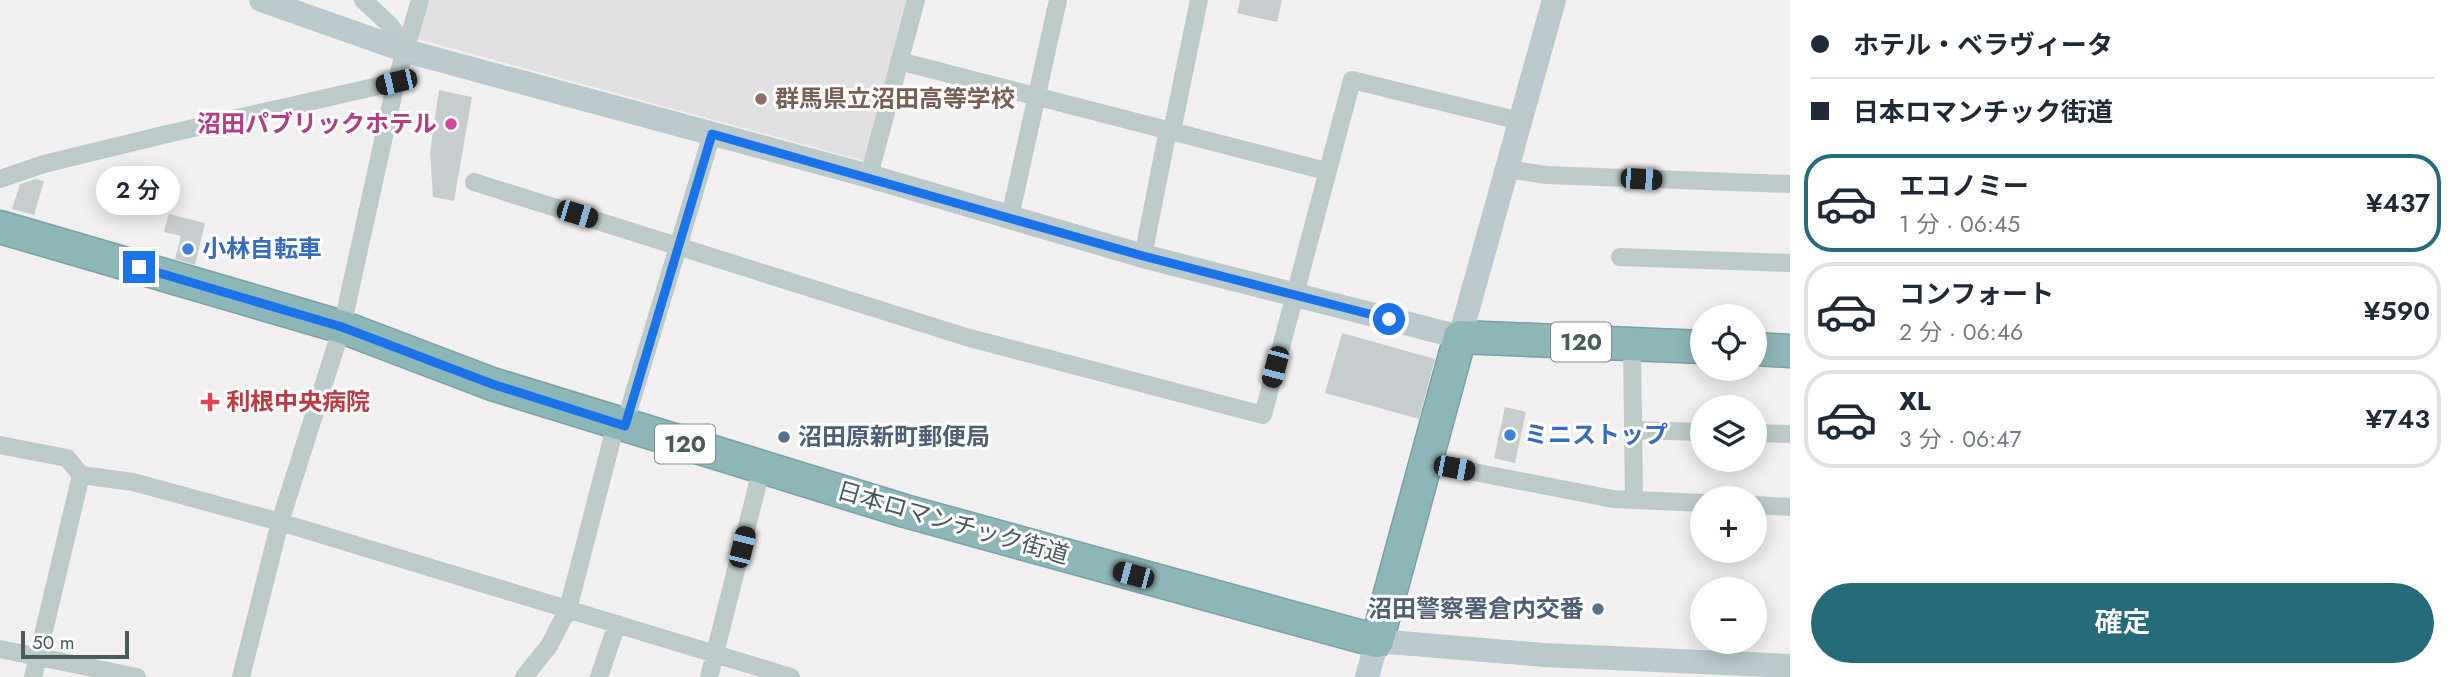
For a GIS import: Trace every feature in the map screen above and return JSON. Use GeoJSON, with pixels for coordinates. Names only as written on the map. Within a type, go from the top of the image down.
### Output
{"type":"FeatureCollection","features":[{"type":"Feature","properties":{"kind":"highway","name":"日本ロマンチック街道"},"geometry":{"type":"LineString","coordinates":[[0,227],[342,327],[492,384],[918,515],[1377,642]]}},
{"type":"Feature","properties":{"kind":"highway","name":"120"},"geometry":{"type":"LineString","coordinates":[[1460,337],[1690,346]]}},
{"type":"Feature","properties":{"kind":"highway"},"geometry":{"type":"LineString","coordinates":[[1377,642],[1428,463],[1460,337]]}},
{"type":"Feature","properties":{"kind":"highway"},"geometry":{"type":"LineString","coordinates":[[1767,350],[1790,351]]}},
{"type":"Feature","properties":{"kind":"street"},"geometry":{"type":"LineString","coordinates":[[261,0],[406,51],[869,176],[1143,256],[1460,337],[1554,0]]}},
{"type":"Feature","properties":{"kind":"street"},"geometry":{"type":"LineString","coordinates":[[363,0],[384,17],[406,51]]}},
{"type":"Feature","properties":{"kind":"street"},"geometry":{"type":"LineString","coordinates":[[241,677],[280,522],[342,327],[396,82],[420,0]]}},
{"type":"Feature","properties":{"kind":"street"},"geometry":{"type":"LineString","coordinates":[[869,176],[916,0]]}},
{"type":"Feature","properties":{"kind":"street"},"geometry":{"type":"LineString","coordinates":[[1010,218],[1058,0]]}},
{"type":"Feature","properties":{"kind":"street"},"geometry":{"type":"LineString","coordinates":[[1143,256],[1199,0]]}},
{"type":"Feature","properties":{"kind":"street"},"geometry":{"type":"LineString","coordinates":[[899,61],[1326,172]]}},
{"type":"Feature","properties":{"kind":"street"},"geometry":{"type":"LineString","coordinates":[[474,182],[966,337],[1263,415],[1352,80],[1520,121]]}},
{"type":"Feature","properties":{"kind":"street"},"geometry":{"type":"LineString","coordinates":[[0,179],[44,164],[396,82]]}},
{"type":"Feature","properties":{"kind":"street"},"geometry":{"type":"LineString","coordinates":[[524,677],[549,646],[568,609],[620,425],[679,246],[712,134]]}},
{"type":"Feature","properties":{"kind":"street"},"geometry":{"type":"LineString","coordinates":[[1508,169],[1546,175],[1790,184]]}},
{"type":"Feature","properties":{"kind":"street"},"geometry":{"type":"LineString","coordinates":[[1620,257],[1790,263]]}},
{"type":"Feature","properties":{"kind":"street"},"geometry":{"type":"LineString","coordinates":[[1632,344],[1634,500]]}},
{"type":"Feature","properties":{"kind":"street"},"geometry":{"type":"LineString","coordinates":[[1633,430],[1690,432]]}},
{"type":"Feature","properties":{"kind":"street"},"geometry":{"type":"LineString","coordinates":[[1767,433],[1790,434]]}},
{"type":"Feature","properties":{"kind":"street"},"geometry":{"type":"LineString","coordinates":[[0,445],[67,458],[81,475],[145,484],[280,522],[791,677]]}},
{"type":"Feature","properties":{"kind":"street"},"geometry":{"type":"LineString","coordinates":[[1428,463],[1613,499],[1690,502]]}},
{"type":"Feature","properties":{"kind":"street"},"geometry":{"type":"LineString","coordinates":[[709,677],[762,467]]}},
{"type":"Feature","properties":{"kind":"street"},"geometry":{"type":"LineString","coordinates":[[33,677],[81,475]]}},
{"type":"Feature","properties":{"kind":"street"},"geometry":{"type":"LineString","coordinates":[[1767,506],[1790,507]]}},
{"type":"Feature","properties":{"kind":"street"},"geometry":{"type":"LineString","coordinates":[[599,677],[617,625]]}},
{"type":"Feature","properties":{"kind":"street"},"geometry":{"type":"LineString","coordinates":[[1367,677],[1377,642],[1544,655],[1790,666]]}},
{"type":"Feature","properties":{"kind":"street"},"geometry":{"type":"LineString","coordinates":[[0,649],[137,677]]}},
{"type":"Feature","properties":{"kind":"shaded area","name":"群馬県立沼田高等学校"},"geometry":{"type":"Polygon","coordinates":[[[426,0],[911,0],[864,161],[414,38],[426,0]]]}},
{"type":"Feature","properties":{"kind":"building"},"geometry":{"type":"Polygon","coordinates":[[[1240,0],[1282,0],[1277,22],[1237,13],[1240,0]]]}},
{"type":"Feature","properties":{"kind":"building","name":"沼田パブリックホテル"},"geometry":{"type":"Polygon","coordinates":[[[439,90],[472,97],[454,201],[433,197],[430,152],[439,90]]]}},
{"type":"Feature","properties":{"kind":"building"},"geometry":{"type":"Polygon","coordinates":[[[36,179],[44,181],[34,215],[12,209],[20,184],[36,179]]]}},
{"type":"Feature","properties":{"kind":"building","name":"小林自転車"},"geometry":{"type":"Polygon","coordinates":[[[169,214],[205,223],[195,265],[175,259],[181,236],[164,232],[169,214]]]}},
{"type":"Feature","properties":{"kind":"building"},"geometry":{"type":"Polygon","coordinates":[[[1342,333],[1435,359],[1419,419],[1325,393],[1342,333]]]}},
{"type":"Feature","properties":{"kind":"building","name":"ミニストップ"},"geometry":{"type":"Polygon","coordinates":[[[1505,407],[1526,412],[1515,463],[1494,458],[1505,407]]]}},
{"type":"Feature","properties":{"kind":"place","name":"群馬県立沼田高等学校"},"geometry":{"type":"Point","coordinates":[761,99]}},
{"type":"Feature","properties":{"kind":"place","name":"沼田パブリックホテル"},"geometry":{"type":"Point","coordinates":[451,124]}},
{"type":"Feature","properties":{"kind":"place","name":"小林自転車"},"geometry":{"type":"Point","coordinates":[188,249]}},
{"type":"Feature","properties":{"kind":"place","name":"利根中央病院"},"geometry":{"type":"Point","coordinates":[210,402]}},
{"type":"Feature","properties":{"kind":"place","name":"ミニストップ"},"geometry":{"type":"Point","coordinates":[1510,435]}},
{"type":"Feature","properties":{"kind":"place","name":"沼田原新町郵便局"},"geometry":{"type":"Point","coordinates":[784,437]}},
{"type":"Feature","properties":{"kind":"place","name":"沼田警察署倉内交番"},"geometry":{"type":"Point","coordinates":[1598,609]}},
{"type":"Feature","properties":{"kind":"route"},"geometry":{"type":"LineString","coordinates":[[139,267],[342,327],[492,384],[625,426],[712,134],[869,176],[1143,256],[1389,319]]}}]}
